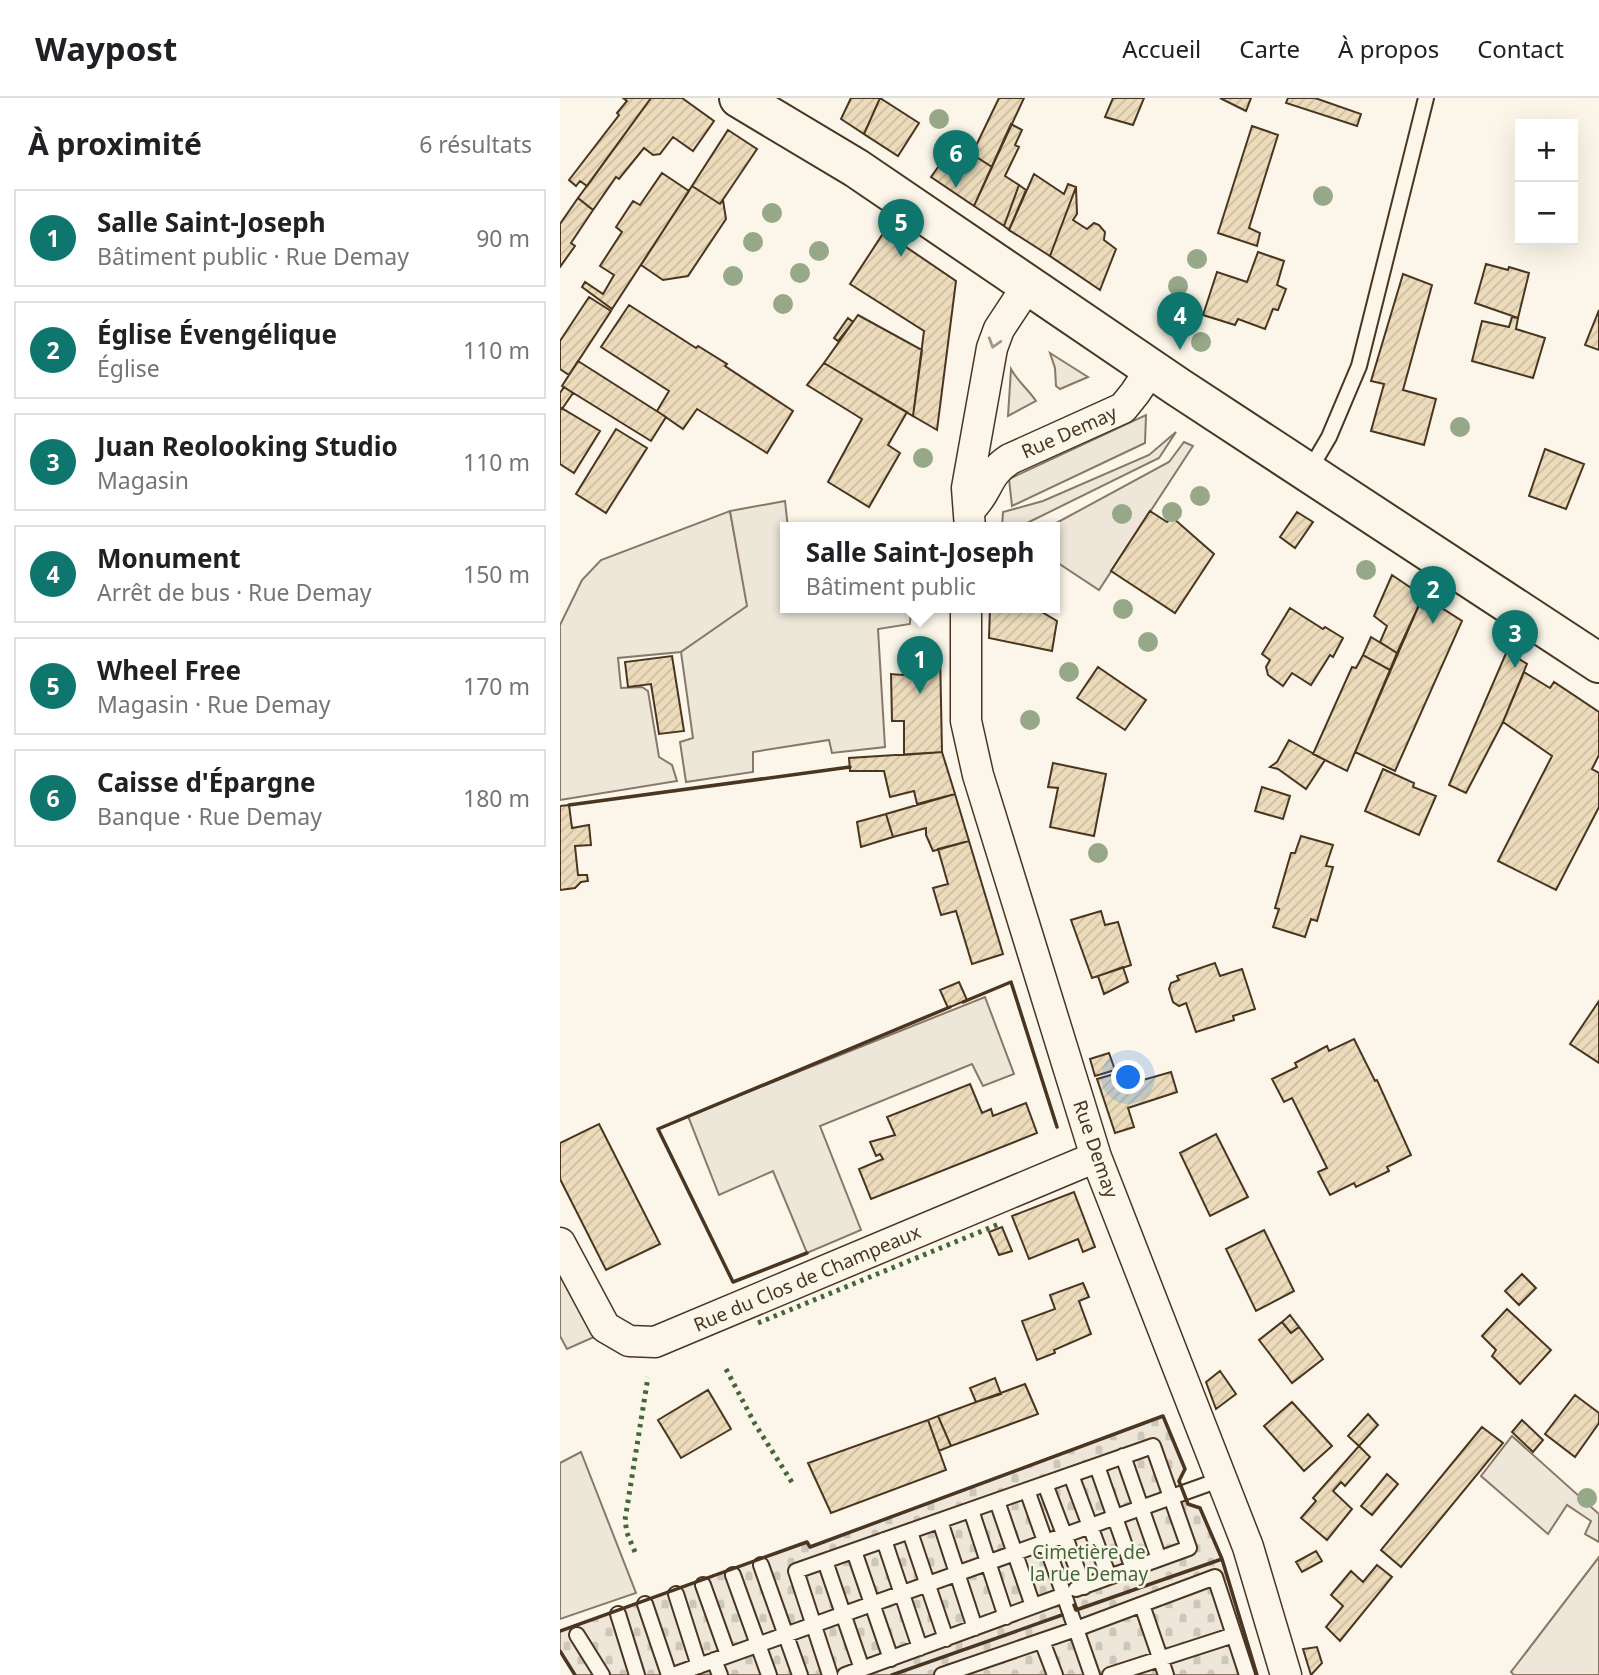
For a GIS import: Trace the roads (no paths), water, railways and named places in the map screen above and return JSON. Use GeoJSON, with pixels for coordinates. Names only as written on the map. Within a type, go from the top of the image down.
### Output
{"type":"FeatureCollection","features":[{"type":"Feature","properties":{"kind":"main road"},"geometry":{"type":"LineString","coordinates":[[739,98],[856,168],[1151,369],[1599,663]]}},
{"type":"Feature","properties":{"kind":"street","name":"Rue Demay"},"geometry":{"type":"LineString","coordinates":[[970,519],[967,488],[979,412],[995,338],[1028,285]]}},
{"type":"Feature","properties":{"kind":"street","name":"Rue Demay"},"geometry":{"type":"LineString","coordinates":[[970,519],[992,473],[1010,459],[1123,408],[1151,369]]}},
{"type":"Feature","properties":{"kind":"street","name":"Rue Demay"},"geometry":{"type":"LineString","coordinates":[[979,412],[986,436],[1002,456],[1010,459]]}},
{"type":"Feature","properties":{"kind":"street","name":"Rue Demay"},"geometry":{"type":"LineString","coordinates":[[965,613],[965,721],[975,762],[1096,1157],[1248,1547],[1286,1675]]}},
{"type":"Feature","properties":{"kind":"street","name":"Rue du Clos de Champeaux"},"geometry":{"type":"LineString","coordinates":[[560,1243],[605,1328],[629,1340],[655,1342],[1096,1157]]}},
{"type":"Feature","properties":{"kind":"lane"},"geometry":{"type":"LineString","coordinates":[[1308,472],[1329,437],[1359,366],[1426,98]]}},
{"type":"Feature","properties":{"kind":"lane"},"geometry":{"type":"LineString","coordinates":[[830,1675],[796,1572],[1153,1446],[1189,1549],[845,1675]]}},
{"type":"Feature","properties":{"kind":"lane"},"geometry":{"type":"LineString","coordinates":[[1123,1456],[1159,1559]]}},
{"type":"Feature","properties":{"kind":"lane"},"geometry":{"type":"LineString","coordinates":[[1097,1466],[1133,1569]]}},
{"type":"Feature","properties":{"kind":"lane"},"geometry":{"type":"LineString","coordinates":[[1071,1475],[1110,1577]]}},
{"type":"Feature","properties":{"kind":"lane"},"geometry":{"type":"LineString","coordinates":[[645,1604],[671,1675],[1222,1479]]}},
{"type":"Feature","properties":{"kind":"lane"},"geometry":{"type":"LineString","coordinates":[[1045,1483],[1065,1535],[1075,1591],[1076,1629],[1092,1675]]}},
{"type":"Feature","properties":{"kind":"lane"},"geometry":{"type":"LineString","coordinates":[[1027,1490],[1046,1542],[1075,1591]]}},
{"type":"Feature","properties":{"kind":"lane"},"geometry":{"type":"LineString","coordinates":[[997,1501],[1033,1606]]}},
{"type":"Feature","properties":{"kind":"lane"},"geometry":{"type":"LineString","coordinates":[[971,1510],[1006,1617]]}},
{"type":"Feature","properties":{"kind":"lane"},"geometry":{"type":"LineString","coordinates":[[940,1521],[975,1628]]}},
{"type":"Feature","properties":{"kind":"lane"},"geometry":{"type":"LineString","coordinates":[[910,1532],[946,1639]]}},
{"type":"Feature","properties":{"kind":"lane"},"geometry":{"type":"LineString","coordinates":[[884,1540],[920,1648]]}},
{"type":"Feature","properties":{"kind":"lane"},"geometry":{"type":"LineString","coordinates":[[854,1551],[891,1659]]}},
{"type":"Feature","properties":{"kind":"lane"},"geometry":{"type":"LineString","coordinates":[[825,1561],[862,1669]]}},
{"type":"Feature","properties":{"kind":"lane"},"geometry":{"type":"LineString","coordinates":[[761,1565],[800,1675]]}},
{"type":"Feature","properties":{"kind":"lane"},"geometry":{"type":"LineString","coordinates":[[733,1575],[769,1675]]}},
{"type":"Feature","properties":{"kind":"lane"},"geometry":{"type":"LineString","coordinates":[[942,1675],[960,1672],[1215,1577],[1247,1675]]}},
{"type":"Feature","properties":{"kind":"lane"},"geometry":{"type":"LineString","coordinates":[[704,1584],[721,1658],[720,1675]]}},
{"type":"Feature","properties":{"kind":"lane"},"geometry":{"type":"LineString","coordinates":[[676,1594],[699,1666]]}},
{"type":"Feature","properties":{"kind":"lane"},"geometry":{"type":"LineString","coordinates":[[1142,1605],[1166,1675]]}},
{"type":"Feature","properties":{"kind":"lane"},"geometry":{"type":"LineString","coordinates":[[618,1614],[637,1675]]}},
{"type":"Feature","properties":{"kind":"lane"},"geometry":{"type":"LineString","coordinates":[[577,1635],[603,1675]]}},
{"type":"Feature","properties":{"kind":"lane"},"geometry":{"type":"LineString","coordinates":[[1110,1675],[1234,1635]]}},
{"type":"Feature","properties":{"kind":"lane"},"geometry":{"type":"LineString","coordinates":[[1042,1641],[1055,1675]]}},
{"type":"Feature","properties":{"kind":"place","name":"Caisse d'Épargne"},"geometry":{"type":"Point","coordinates":[956,188]}},
{"type":"Feature","properties":{"kind":"place","name":"Wheel Free"},"geometry":{"type":"Point","coordinates":[901,257]}},
{"type":"Feature","properties":{"kind":"place","name":"Monument"},"geometry":{"type":"Point","coordinates":[1180,350]}},
{"type":"Feature","properties":{"kind":"place","name":"Église Évengélique"},"geometry":{"type":"Point","coordinates":[1433,624]}},
{"type":"Feature","properties":{"kind":"place","name":"Juan Reolooking Studio"},"geometry":{"type":"Point","coordinates":[1515,668]}},
{"type":"Feature","properties":{"kind":"place","name":"Salle Saint-Joseph"},"geometry":{"type":"Point","coordinates":[920,694]}},
{"type":"Feature","properties":{"kind":"park label","name":"Cimetière de la rue Demay"},"geometry":{"type":"Point","coordinates":[1089,1563]}}]}
